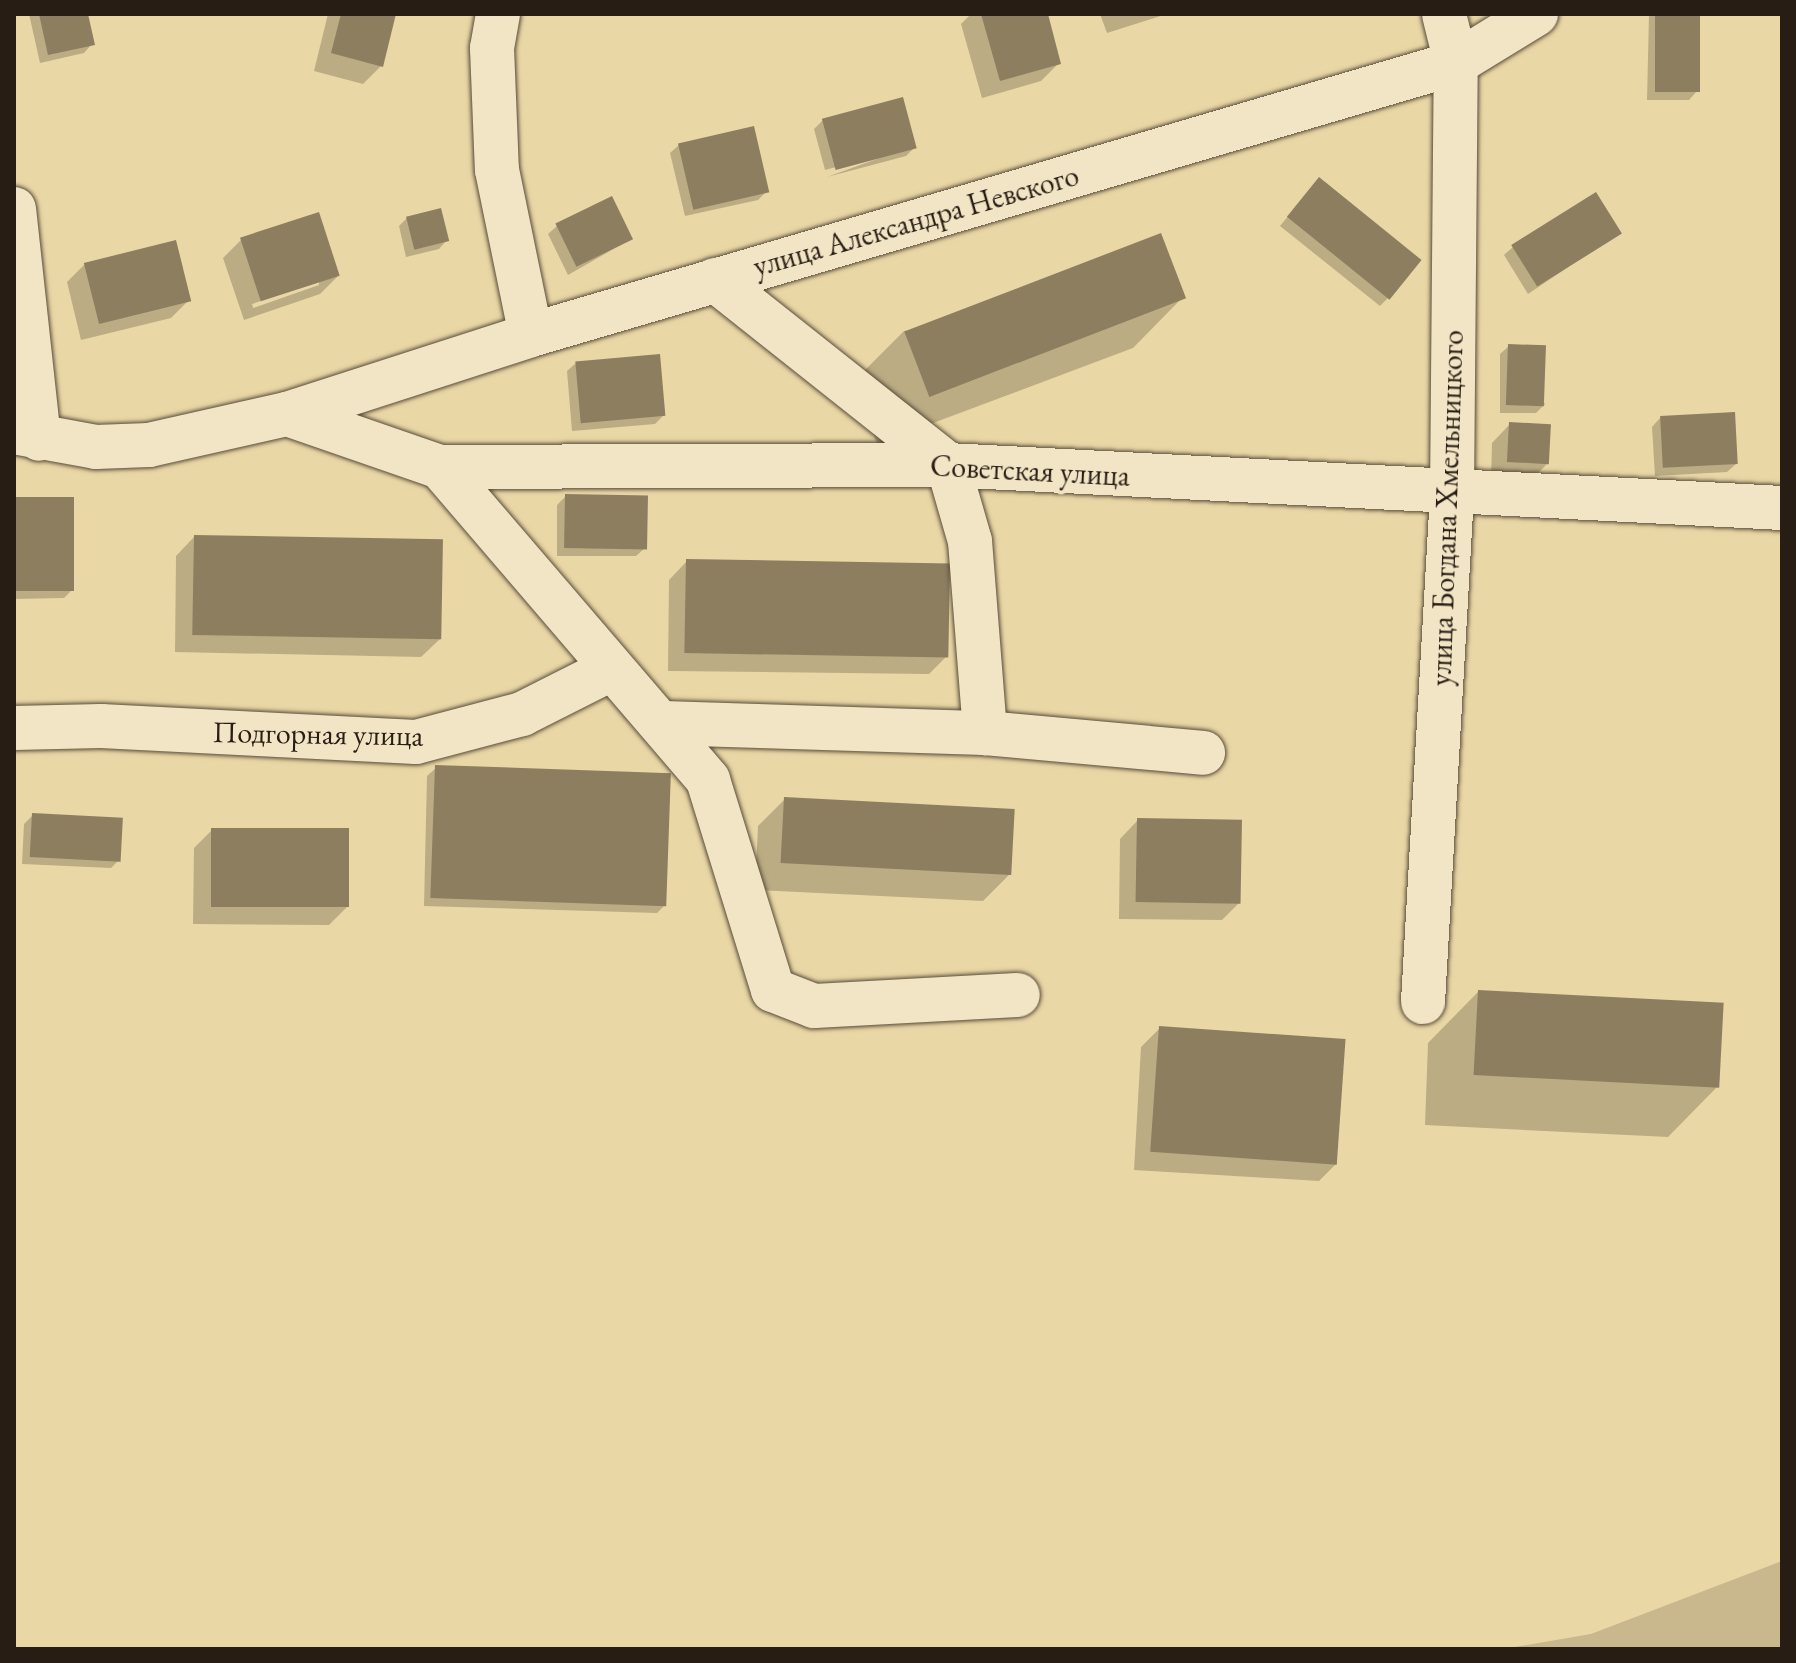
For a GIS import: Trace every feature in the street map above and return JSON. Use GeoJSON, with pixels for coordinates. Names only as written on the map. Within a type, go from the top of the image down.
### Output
{"type":"FeatureCollection","features":[{"type":"Feature","properties":{"kind":"street"},"geometry":{"type":"LineString","coordinates":[[498,14],[492,48],[497,170],[531,335]]}},
{"type":"Feature","properties":{"kind":"street","name":"улица Богдана Хмельницкого"},"geometry":{"type":"LineString","coordinates":[[1423,1002],[1452,494],[1456,63],[1444,14]]}},
{"type":"Feature","properties":{"kind":"street","name":"улица Александра Невского"},"geometry":{"type":"LineString","coordinates":[[26,436],[96,447],[149,445],[287,414],[531,335],[1456,63],[1536,14]]}},
{"type":"Feature","properties":{"kind":"street"},"geometry":{"type":"LineString","coordinates":[[14,209],[26,436]]}},
{"type":"Feature","properties":{"kind":"street"},"geometry":{"type":"LineString","coordinates":[[715,280],[948,465],[970,541],[985,733]]}},
{"type":"Feature","properties":{"kind":"street","name":"Советская улица"},"geometry":{"type":"LineString","coordinates":[[287,414],[440,467],[948,465],[1452,494],[1782,508]]}},
{"type":"Feature","properties":{"kind":"street"},"geometry":{"type":"LineString","coordinates":[[440,467],[483,511],[609,670],[663,723],[708,780],[773,990],[814,1006],[1018,995]]}},
{"type":"Feature","properties":{"kind":"street","name":"Подгорная улица"},"geometry":{"type":"LineString","coordinates":[[14,728],[101,726],[416,742],[522,714],[609,670]]}},
{"type":"Feature","properties":{"kind":"street"},"geometry":{"type":"LineString","coordinates":[[663,723],[985,733],[1203,753]]}},
{"type":"Feature","properties":{"kind":"shaded area"},"geometry":{"type":"Polygon","coordinates":[[[1782,1561],[1782,1649],[1503,1649],[1591,1634],[1782,1561]]]}},
{"type":"Feature","properties":{"kind":"building"},"geometry":{"type":"Polygon","coordinates":[[[39,14],[88,14],[95,45],[48,55],[39,14]]]}},
{"type":"Feature","properties":{"kind":"building"},"geometry":{"type":"Polygon","coordinates":[[[341,14],[396,14],[383,67],[331,53],[341,14]]]}},
{"type":"Feature","properties":{"kind":"building"},"geometry":{"type":"Polygon","coordinates":[[[981,14],[1048,14],[1061,64],[1000,81],[981,14]]]}},
{"type":"Feature","properties":{"kind":"building"},"geometry":{"type":"Polygon","coordinates":[[[1655,14],[1700,14],[1700,92],[1655,92],[1655,14]]]}},
{"type":"Feature","properties":{"kind":"building"},"geometry":{"type":"Polygon","coordinates":[[[903,97],[917,148],[836,170],[822,119],[903,97]]]}},
{"type":"Feature","properties":{"kind":"building"},"geometry":{"type":"Polygon","coordinates":[[[754,126],[769,192],[693,210],[678,144],[754,126]]]}},
{"type":"Feature","properties":{"kind":"building"},"geometry":{"type":"Polygon","coordinates":[[[1319,177],[1422,260],[1389,300],[1287,217],[1319,177]]]}},
{"type":"Feature","properties":{"kind":"building"},"geometry":{"type":"Polygon","coordinates":[[[1596,192],[1622,234],[1537,287],[1511,245],[1596,192]]]}},
{"type":"Feature","properties":{"kind":"building"},"geometry":{"type":"Polygon","coordinates":[[[612,196],[633,239],[576,267],[555,224],[612,196]]]}},
{"type":"Feature","properties":{"kind":"building"},"geometry":{"type":"Polygon","coordinates":[[[441,208],[449,241],[414,250],[406,217],[441,208]]]}},
{"type":"Feature","properties":{"kind":"building"},"geometry":{"type":"Polygon","coordinates":[[[319,212],[340,276],[261,301],[240,238],[319,212]]]}},
{"type":"Feature","properties":{"kind":"building"},"geometry":{"type":"Polygon","coordinates":[[[1161,233],[1186,298],[929,397],[904,332],[1161,233]]]}},
{"type":"Feature","properties":{"kind":"building"},"geometry":{"type":"Polygon","coordinates":[[[176,240],[191,301],[99,324],[84,263],[176,240]]]}},
{"type":"Feature","properties":{"kind":"building"},"geometry":{"type":"Polygon","coordinates":[[[1508,344],[1546,345],[1544,406],[1506,405],[1508,344]]]}},
{"type":"Feature","properties":{"kind":"building"},"geometry":{"type":"Polygon","coordinates":[[[660,354],[665,416],[581,423],[575,361],[660,354]]]}},
{"type":"Feature","properties":{"kind":"building"},"geometry":{"type":"Polygon","coordinates":[[[1735,412],[1738,464],[1663,468],[1660,416],[1735,412]]]}},
{"type":"Feature","properties":{"kind":"building"},"geometry":{"type":"Polygon","coordinates":[[[1509,422],[1551,424],[1549,464],[1507,462],[1509,422]]]}},
{"type":"Feature","properties":{"kind":"building"},"geometry":{"type":"Polygon","coordinates":[[[565,494],[648,495],[647,549],[564,548],[565,494]]]}},
{"type":"Feature","properties":{"kind":"building"},"geometry":{"type":"Polygon","coordinates":[[[15,497],[74,497],[74,591],[15,591],[15,497]]]}},
{"type":"Feature","properties":{"kind":"building"},"geometry":{"type":"Polygon","coordinates":[[[194,535],[443,539],[441,639],[192,635],[194,535]]]}},
{"type":"Feature","properties":{"kind":"building"},"geometry":{"type":"Polygon","coordinates":[[[686,559],[950,564],[948,658],[684,653],[686,559]]]}},
{"type":"Feature","properties":{"kind":"building"},"geometry":{"type":"Polygon","coordinates":[[[435,765],[671,773],[666,906],[430,898],[435,765]]]}},
{"type":"Feature","properties":{"kind":"building"},"geometry":{"type":"Polygon","coordinates":[[[784,797],[1015,809],[1011,875],[781,863],[784,797]]]}},
{"type":"Feature","properties":{"kind":"building"},"geometry":{"type":"Polygon","coordinates":[[[32,813],[123,818],[121,862],[30,857],[32,813]]]}},
{"type":"Feature","properties":{"kind":"building"},"geometry":{"type":"Polygon","coordinates":[[[1137,818],[1242,820],[1241,904],[1136,902],[1137,818]]]}},
{"type":"Feature","properties":{"kind":"building"},"geometry":{"type":"Polygon","coordinates":[[[211,828],[349,828],[349,907],[211,907],[211,828]]]}},
{"type":"Feature","properties":{"kind":"building"},"geometry":{"type":"Polygon","coordinates":[[[1478,990],[1724,1003],[1719,1088],[1474,1075],[1478,990]]]}},
{"type":"Feature","properties":{"kind":"building"},"geometry":{"type":"Polygon","coordinates":[[[1159,1026],[1346,1039],[1337,1165],[1150,1152],[1159,1026]]]}}]}
